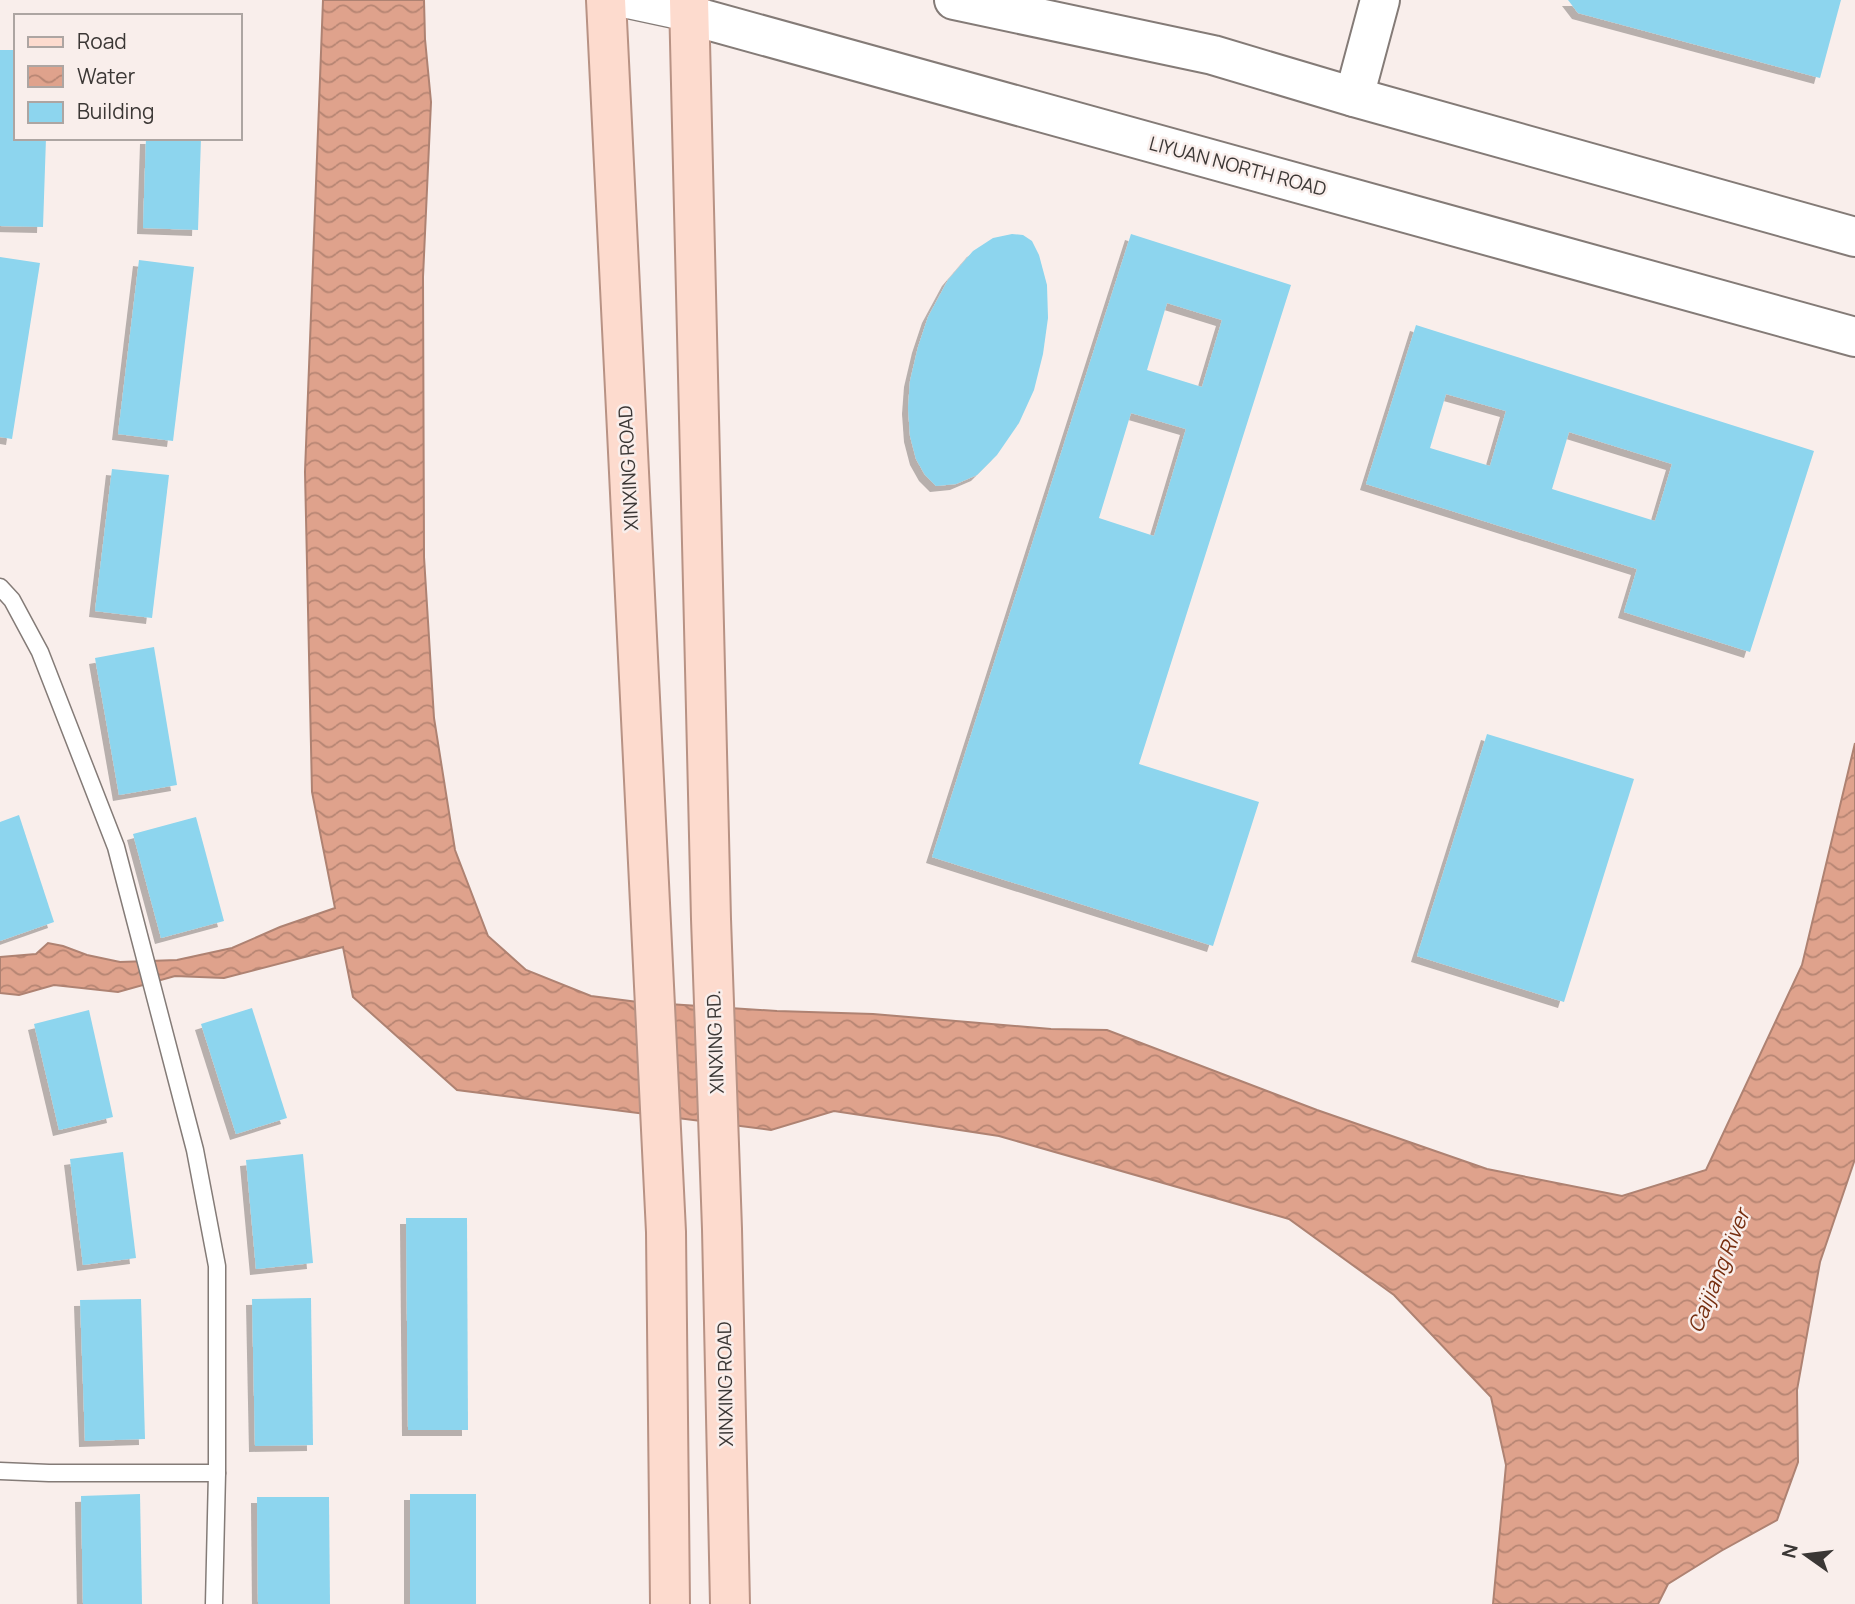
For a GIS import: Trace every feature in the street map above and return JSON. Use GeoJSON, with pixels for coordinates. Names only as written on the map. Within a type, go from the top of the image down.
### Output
{"type":"FeatureCollection","features":[{"type":"Feature","properties":{"kind":"main road","name":"XINXING ROAD"},"geometry":{"type":"LineString","coordinates":[[606,0],[666,1232],[670,1604]]}},
{"type":"Feature","properties":{"kind":"main road"},"geometry":{"type":"LineString","coordinates":[[954,0],[1213,55],[1855,237]]}},
{"type":"Feature","properties":{"kind":"main road"},"geometry":{"type":"LineString","coordinates":[[1354,97],[1380,0]]}},
{"type":"Feature","properties":{"kind":"main road","name":"LIYUAN NORTH ROAD"},"geometry":{"type":"LineString","coordinates":[[689,7],[1855,337]]}},
{"type":"Feature","properties":{"kind":"main road","name":"XINXING RD."},"geometry":{"type":"LineString","coordinates":[[689,7],[719,1165]]}},
{"type":"Feature","properties":{"kind":"main road","name":"XINXING ROAD"},"geometry":{"type":"LineString","coordinates":[[719,1165],[730,1604]]}},
{"type":"Feature","properties":{"kind":"street","name":"LIYUAN NORTH ROAD"},"geometry":{"type":"LineString","coordinates":[[620,0],[689,7]]}},
{"type":"Feature","properties":{"kind":"lane"},"geometry":{"type":"LineString","coordinates":[[0,587],[12,600],[40,652],[116,847],[194,1150],[217,1266],[214,1604]]}},
{"type":"Feature","properties":{"kind":"lane"},"geometry":{"type":"LineString","coordinates":[[0,1471],[217,1473]]}},
{"type":"Feature","properties":{"kind":"water","name":"Caijiang River"},"geometry":{"type":"Polygon","coordinates":[[[323,0],[424,0],[431,102],[423,277],[424,557],[434,718],[455,850],[488,936],[526,970],[591,996],[638,1002],[873,1014],[1051,1029],[1107,1030],[1317,1110],[1487,1169],[1622,1196],[1706,1170],[1802,965],[1855,743],[1855,1159],[1820,1262],[1797,1390],[1798,1462],[1777,1520],[1668,1584],[1658,1604],[1493,1604],[1506,1465],[1491,1397],[1394,1295],[1289,1219],[999,1136],[834,1111],[771,1130],[457,1090],[353,997],[343,947],[224,978],[175,976],[118,992],[54,985],[19,995],[0,993],[0,957],[36,954],[48,943],[120,962],[177,960],[232,948],[280,927],[335,908],[312,792],[305,472],[323,0]]]}},
{"type":"Feature","properties":{"kind":"building"},"geometry":{"type":"Polygon","coordinates":[[[1568,0],[1841,0],[1820,78],[1578,13],[1568,0]]]}},
{"type":"Feature","properties":{"kind":"building"},"geometry":{"type":"Polygon","coordinates":[[[0,50],[14,50],[14,140],[46,140],[43,227],[0,226],[0,50]]]}},
{"type":"Feature","properties":{"kind":"building"},"geometry":{"type":"Polygon","coordinates":[[[146,140],[201,140],[198,230],[143,228],[146,140]]]}},
{"type":"Feature","properties":{"kind":"building"},"geometry":{"type":"Polygon","coordinates":[[[1131,234],[1291,285],[1139,764],[1259,802],[1213,946],[932,857],[1131,234]],[[1167,303],[1147,370],[1202,387],[1222,320],[1167,303]],[[1131,413],[1099,518],[1154,536],[1186,429],[1131,413]]]}},
{"type":"Feature","properties":{"kind":"building"},"geometry":{"type":"Polygon","coordinates":[[[1023,235],[1032,241],[1039,255],[1047,285],[1048,318],[1034,390],[1019,423],[997,455],[977,475],[956,484],[936,486],[925,475],[916,459],[910,436],[910,381],[918,347],[928,317],[948,280],[973,251],[993,238],[1023,235]]]}},
{"type":"Feature","properties":{"kind":"building"},"geometry":{"type":"Polygon","coordinates":[[[0,257],[40,263],[12,439],[0,437],[0,257]]]}},
{"type":"Feature","properties":{"kind":"building"},"geometry":{"type":"Polygon","coordinates":[[[139,260],[194,267],[173,441],[118,434],[139,260]]]}},
{"type":"Feature","properties":{"kind":"building"},"geometry":{"type":"Polygon","coordinates":[[[1416,325],[1814,451],[1750,652],[1624,612],[1637,569],[1366,484],[1416,325]],[[1446,394],[1430,448],[1490,466],[1506,411],[1446,394]],[[1569,432],[1552,489],[1655,521],[1672,464],[1569,432]]]}},
{"type":"Feature","properties":{"kind":"building"},"geometry":{"type":"Polygon","coordinates":[[[112,469],[169,475],[152,618],[95,611],[112,469]]]}},
{"type":"Feature","properties":{"kind":"building"},"geometry":{"type":"Polygon","coordinates":[[[154,647],[177,785],[119,795],[95,658],[154,647]]]}},
{"type":"Feature","properties":{"kind":"building"},"geometry":{"type":"Polygon","coordinates":[[[1487,734],[1634,779],[1564,1002],[1417,956],[1487,734]]]}},
{"type":"Feature","properties":{"kind":"building"},"geometry":{"type":"Polygon","coordinates":[[[19,815],[54,922],[0,941],[0,822],[19,815]]]}},
{"type":"Feature","properties":{"kind":"building"},"geometry":{"type":"Polygon","coordinates":[[[196,817],[224,921],[161,938],[133,834],[196,817]]]}},
{"type":"Feature","properties":{"kind":"building"},"geometry":{"type":"Polygon","coordinates":[[[252,1008],[287,1118],[236,1134],[201,1024],[252,1008]]]}},
{"type":"Feature","properties":{"kind":"building"},"geometry":{"type":"Polygon","coordinates":[[[89,1010],[113,1117],[59,1130],[34,1024],[89,1010]]]}},
{"type":"Feature","properties":{"kind":"building"},"geometry":{"type":"Polygon","coordinates":[[[123,1152],[136,1258],[83,1265],[70,1159],[123,1152]]]}},
{"type":"Feature","properties":{"kind":"building"},"geometry":{"type":"Polygon","coordinates":[[[303,1154],[313,1263],[256,1269],[246,1160],[303,1154]]]}},
{"type":"Feature","properties":{"kind":"building"},"geometry":{"type":"Polygon","coordinates":[[[406,1218],[467,1218],[468,1430],[408,1430],[406,1218]]]}},
{"type":"Feature","properties":{"kind":"building"},"geometry":{"type":"Polygon","coordinates":[[[311,1298],[313,1445],[255,1446],[252,1299],[311,1298]]]}},
{"type":"Feature","properties":{"kind":"building"},"geometry":{"type":"Polygon","coordinates":[[[141,1299],[145,1439],[85,1441],[80,1300],[141,1299]]]}},
{"type":"Feature","properties":{"kind":"building"},"geometry":{"type":"Polygon","coordinates":[[[140,1494],[142,1604],[83,1604],[81,1496],[140,1494]]]}},
{"type":"Feature","properties":{"kind":"building"},"geometry":{"type":"Polygon","coordinates":[[[410,1494],[476,1494],[476,1604],[410,1604],[410,1494]]]}},
{"type":"Feature","properties":{"kind":"building"},"geometry":{"type":"Polygon","coordinates":[[[257,1497],[329,1497],[330,1604],[258,1604],[257,1497]]]}}]}
